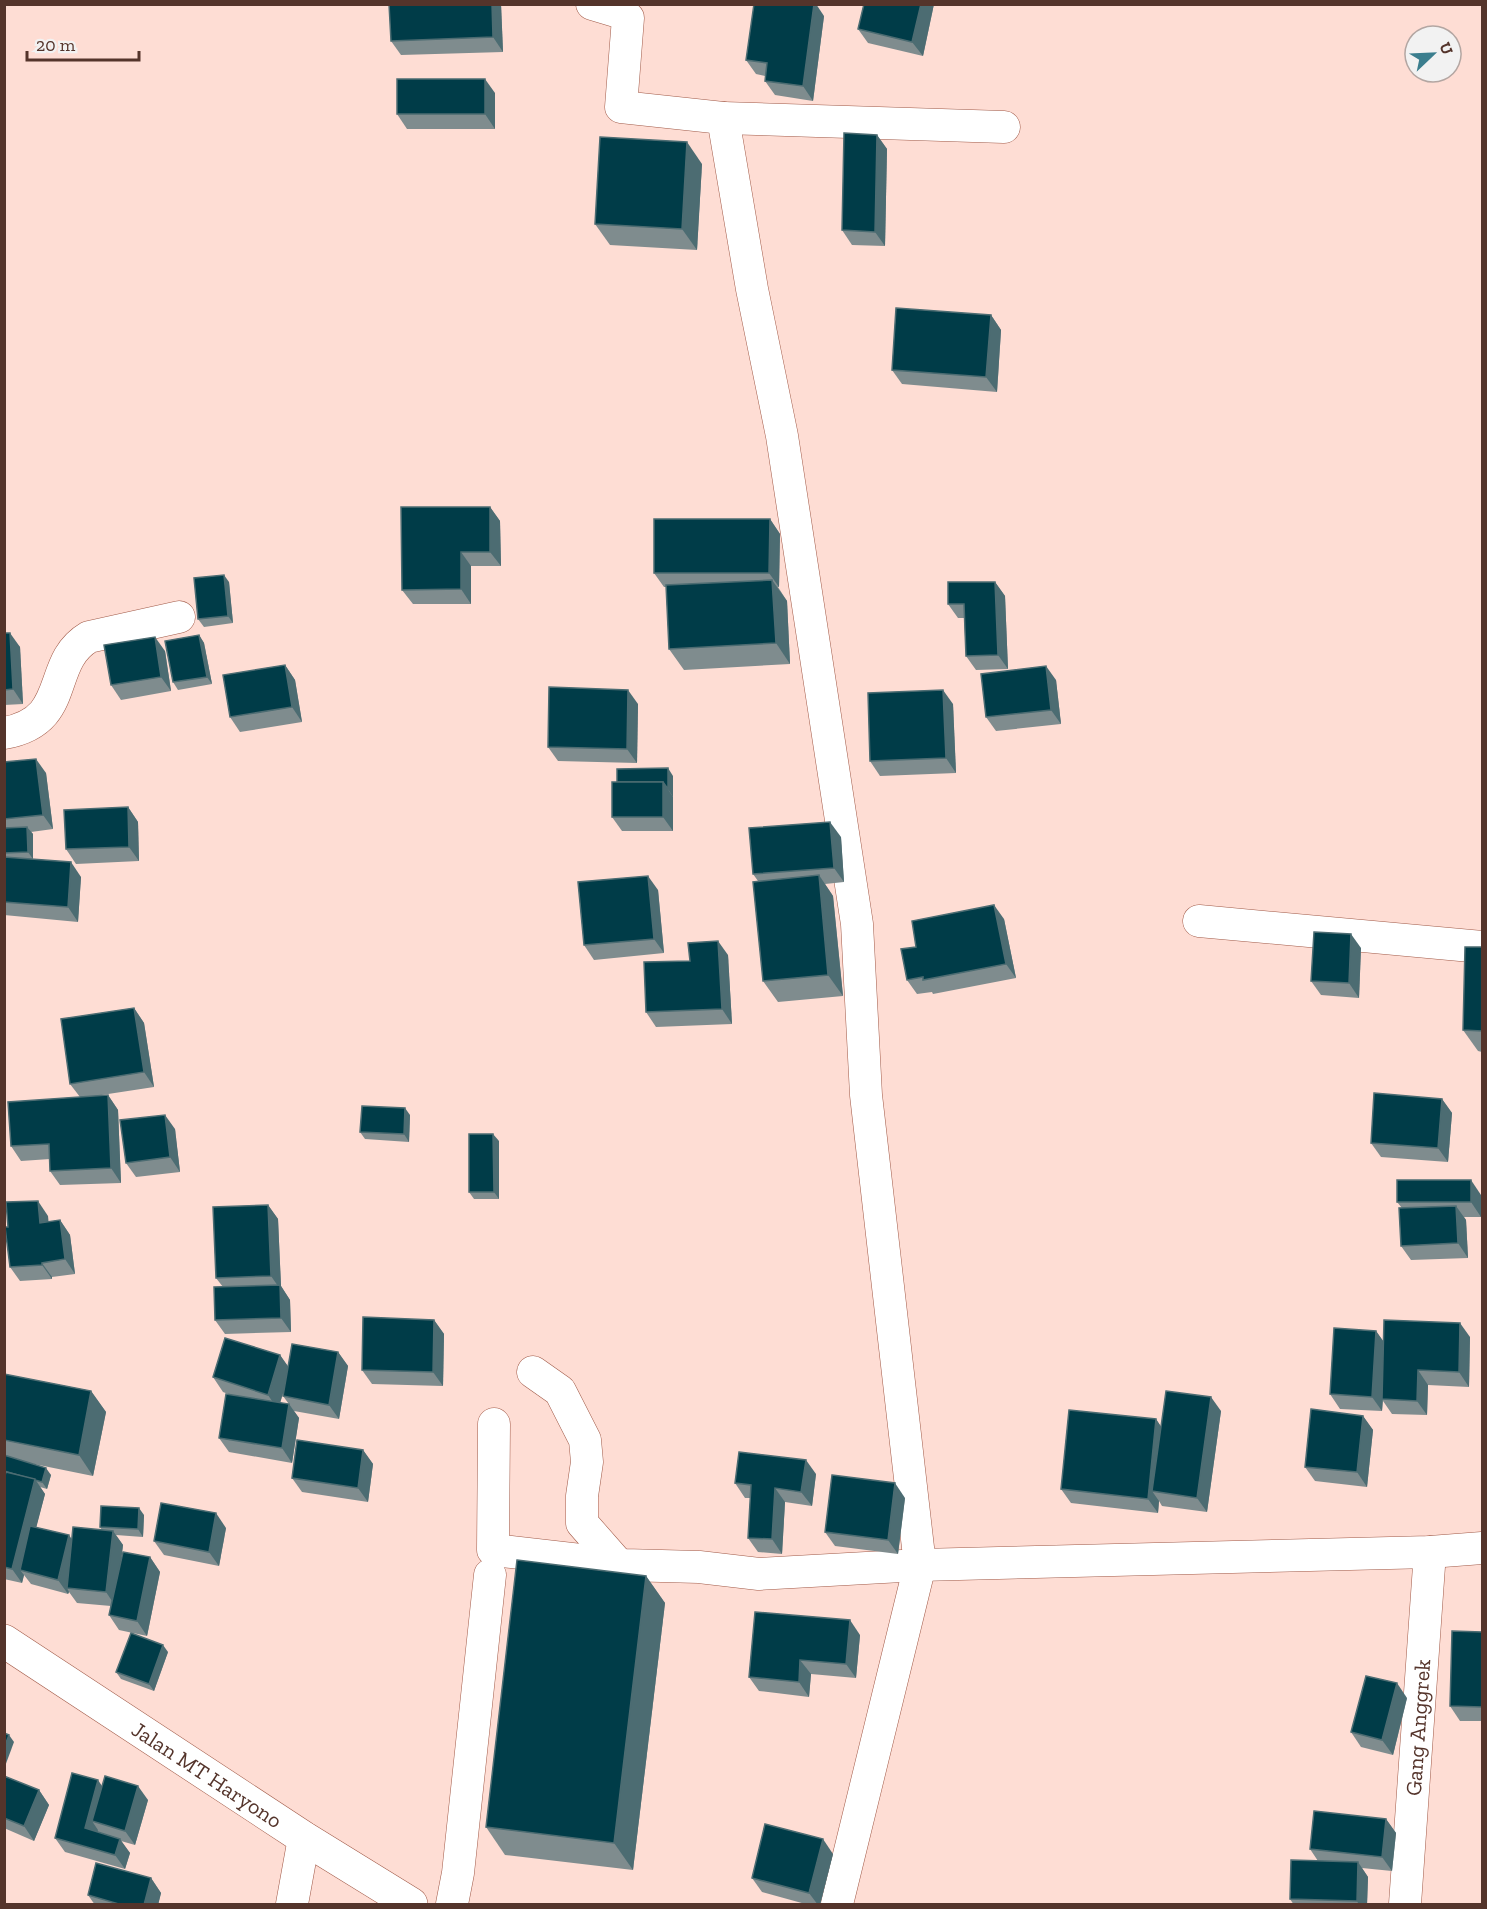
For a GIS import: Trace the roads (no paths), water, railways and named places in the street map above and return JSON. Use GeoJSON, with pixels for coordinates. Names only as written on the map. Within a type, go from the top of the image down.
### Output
{"type":"FeatureCollection","features":[{"type":"Feature","properties":{"kind":"main road","name":"Jalan MT Haryono"},"geometry":{"type":"LineString","coordinates":[[4,1641],[304,1838],[411,1905]]}},
{"type":"Feature","properties":{"kind":"street"},"geometry":{"type":"LineString","coordinates":[[592,4],[622,13],[628,18],[621,107],[723,118],[1004,127]]}},
{"type":"Feature","properties":{"kind":"street"},"geometry":{"type":"LineString","coordinates":[[723,118],[752,290],[782,436],[857,924],[866,1095],[920,1565],[837,1905]]}},
{"type":"Feature","properties":{"kind":"street"},"geometry":{"type":"LineString","coordinates":[[4,734],[22,730],[31,725],[49,708],[70,656],[81,641],[89,636],[179,617]]}},
{"type":"Feature","properties":{"kind":"street"},"geometry":{"type":"LineString","coordinates":[[1199,921],[1482,946]]}},
{"type":"Feature","properties":{"kind":"street"},"geometry":{"type":"LineString","coordinates":[[533,1372],[560,1391],[585,1440],[587,1462],[582,1496],[582,1523],[618,1564]]}},
{"type":"Feature","properties":{"kind":"street"},"geometry":{"type":"LineString","coordinates":[[494,1424],[493,1550],[618,1564],[699,1567],[759,1574],[920,1565],[1430,1552],[1482,1548]]}},
{"type":"Feature","properties":{"kind":"street","name":"Gang Anggrek"},"geometry":{"type":"LineString","coordinates":[[1405,1905],[1430,1552]]}},
{"type":"Feature","properties":{"kind":"street"},"geometry":{"type":"LineString","coordinates":[[452,1905],[458,1873],[490,1575]]}},
{"type":"Feature","properties":{"kind":"street"},"geometry":{"type":"LineString","coordinates":[[292,1905],[304,1838]]}}]}
